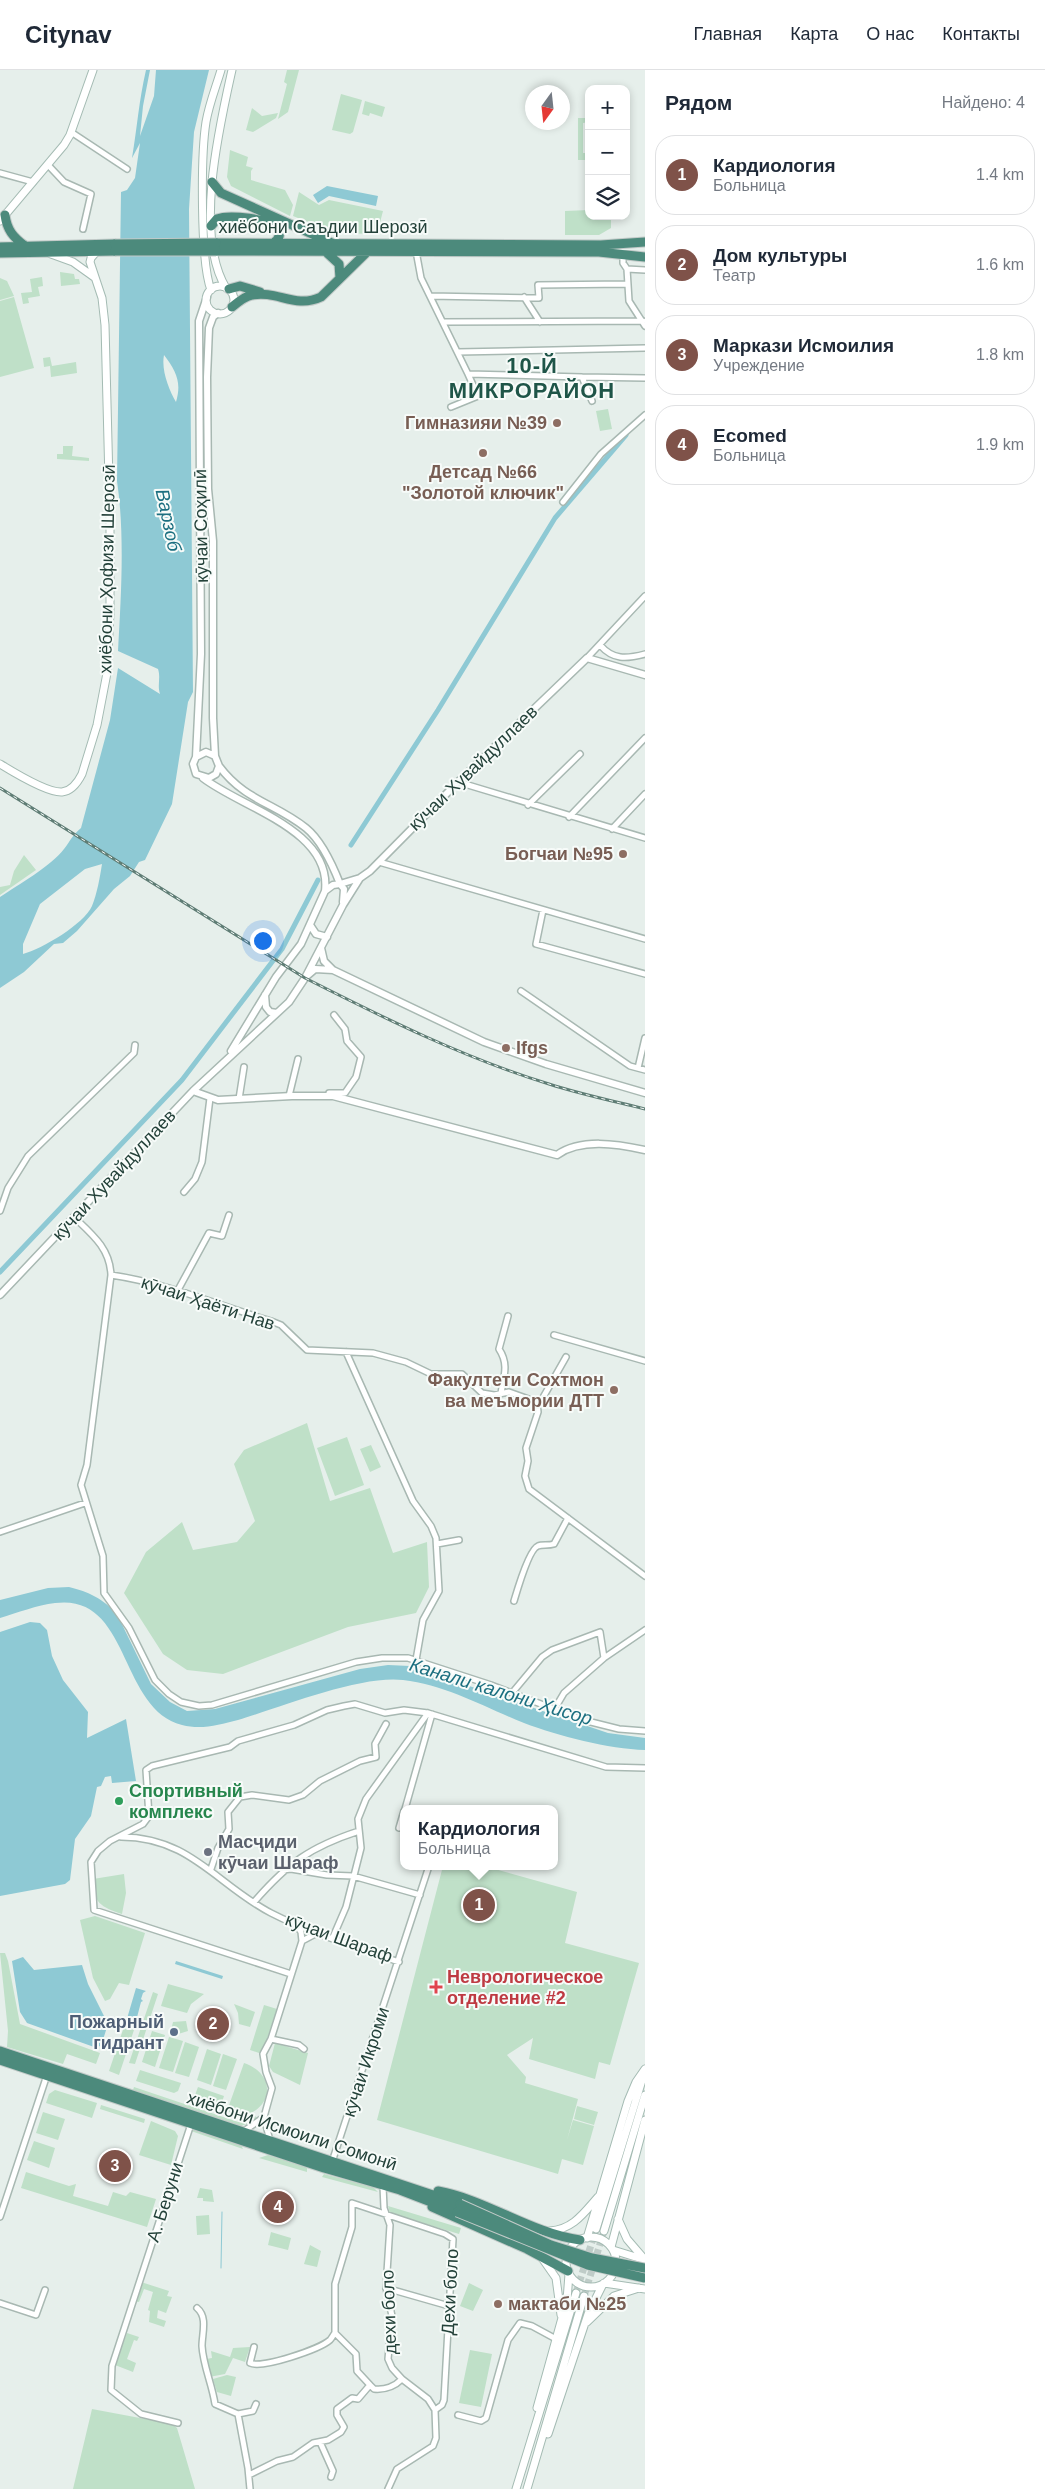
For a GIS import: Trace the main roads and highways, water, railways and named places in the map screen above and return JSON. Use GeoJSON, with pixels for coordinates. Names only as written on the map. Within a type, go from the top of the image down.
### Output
{"type":"FeatureCollection","features":[{"type":"Feature","properties":{"kind":"highway"},"geometry":{"type":"LineString","coordinates":[[212,182],[222,193],[337,245]]}},
{"type":"Feature","properties":{"kind":"highway"},"geometry":{"type":"LineString","coordinates":[[211,226],[217,219],[232,216],[272,223],[279,228],[280,235],[275,243],[270,245]]}},
{"type":"Feature","properties":{"kind":"highway"},"geometry":{"type":"LineString","coordinates":[[1,217],[14,238],[25,246]]}},
{"type":"Feature","properties":{"kind":"highway","name":"хиёбони Саъдии Шерозӣ"},"geometry":{"type":"LineString","coordinates":[[0,253],[46,249],[270,245],[601,245],[645,242]]}},
{"type":"Feature","properties":{"kind":"highway","name":"хиёбони Саъдии Шерозӣ"},"geometry":{"type":"LineString","coordinates":[[0,247],[25,246],[97,252],[115,248]]}},
{"type":"Feature","properties":{"kind":"highway","name":"хиёбони Саъдии Шерозӣ"},"geometry":{"type":"LineString","coordinates":[[216,247],[326,252],[623,254],[645,257]]}},
{"type":"Feature","properties":{"kind":"highway"},"geometry":{"type":"LineString","coordinates":[[227,288],[240,286],[302,303],[312,302],[321,297],[368,251]]}},
{"type":"Feature","properties":{"kind":"highway"},"geometry":{"type":"LineString","coordinates":[[326,252],[339,264],[340,278]]}},
{"type":"Feature","properties":{"kind":"highway"},"geometry":{"type":"LineString","coordinates":[[0,257],[12,253]]}},
{"type":"Feature","properties":{"kind":"highway"},"geometry":{"type":"LineString","coordinates":[[232,307],[250,295],[272,296]]}},
{"type":"Feature","properties":{"kind":"highway","name":"хиёбони Исмоили Сомонӣ"},"geometry":{"type":"LineString","coordinates":[[0,2051],[48,2071],[191,2124],[383,2186],[459,2208],[551,2245],[592,2258],[645,2268]]}},
{"type":"Feature","properties":{"kind":"highway","name":"хиёбони Исмоили Сомонӣ"},"geometry":{"type":"LineString","coordinates":[[0,2060],[48,2071],[413,2188],[580,2262],[645,2278]]}},
{"type":"Feature","properties":{"kind":"highway"},"geometry":{"type":"LineString","coordinates":[[394,2188],[409,2198],[540,2256],[569,2272]]}},
{"type":"Feature","properties":{"kind":"highway"},"geometry":{"type":"LineString","coordinates":[[413,2188],[451,2193],[547,2232],[584,2239]]}},
{"type":"Feature","properties":{"kind":"main road"},"geometry":{"type":"LineString","coordinates":[[1,217],[48,165],[71,132],[93,70]]}},
{"type":"Feature","properties":{"kind":"main road"},"geometry":{"type":"LineString","coordinates":[[211,290],[207,280],[205,237],[204,136],[221,70]]}},
{"type":"Feature","properties":{"kind":"main road"},"geometry":{"type":"LineString","coordinates":[[227,288],[218,286],[211,290],[207,297],[207,305],[212,310],[224,313],[232,307],[234,299],[216,266],[211,226],[212,182],[232,70]]}},
{"type":"Feature","properties":{"kind":"main road"},"geometry":{"type":"LineString","coordinates":[[211,103],[221,103],[224,109]]}},
{"type":"Feature","properties":{"kind":"main road"},"geometry":{"type":"LineString","coordinates":[[204,136],[208,134],[216,135],[218,140]]}},
{"type":"Feature","properties":{"kind":"main road"},"geometry":{"type":"LineString","coordinates":[[46,249],[73,262],[94,278]]}},
{"type":"Feature","properties":{"kind":"main road"},"geometry":{"type":"LineString","coordinates":[[94,278],[90,262],[97,252]]}},
{"type":"Feature","properties":{"kind":"main road","name":"хиёбони Ҳофизи Шерозӣ"},"geometry":{"type":"LineString","coordinates":[[0,764],[54,791],[62,792],[73,788],[82,774],[91,749],[102,702],[107,674],[110,613],[110,501],[104,318],[102,298],[94,278]]}},
{"type":"Feature","properties":{"kind":"main road","name":"хиёбони Ҳофизи Шерозӣ"},"geometry":{"type":"LineString","coordinates":[[0,770],[10,770]]}},
{"type":"Feature","properties":{"kind":"main road"},"geometry":{"type":"LineString","coordinates":[[531,2443],[532,2427],[568,2294],[569,2272],[566,2264],[570,2250],[584,2239],[600,2195],[628,2101],[636,2082],[645,2069]]}},
{"type":"Feature","properties":{"kind":"main road"},"geometry":{"type":"LineString","coordinates":[[596,2229],[645,2069]]}},
{"type":"Feature","properties":{"kind":"main road"},"geometry":{"type":"LineString","coordinates":[[604,2231],[645,2095]]}},
{"type":"Feature","properties":{"kind":"main road"},"geometry":{"type":"LineString","coordinates":[[541,2445],[559,2408],[585,2324],[603,2284],[609,2280],[615,2268],[612,2248],[645,2120]]}},
{"type":"Feature","properties":{"kind":"main road"},"geometry":{"type":"LineString","coordinates":[[547,2232],[564,2230],[577,2221],[600,2195]]}},
{"type":"Feature","properties":{"kind":"main road"},"geometry":{"type":"LineString","coordinates":[[618,2219],[627,2239],[645,2260]]}},
{"type":"Feature","properties":{"kind":"main road"},"geometry":{"type":"LineString","coordinates":[[584,2239],[600,2239],[612,2248],[645,2260]]}},
{"type":"Feature","properties":{"kind":"main road"},"geometry":{"type":"LineString","coordinates":[[540,2256],[556,2278],[561,2320]]}},
{"type":"Feature","properties":{"kind":"main road"},"geometry":{"type":"LineString","coordinates":[[569,2272],[584,2286],[590,2287],[603,2284],[642,2288]]}},
{"type":"Feature","properties":{"kind":"main road"},"geometry":{"type":"LineString","coordinates":[[585,2324],[604,2303],[614,2296],[642,2288]]}},
{"type":"Feature","properties":{"kind":"main road"},"geometry":{"type":"LineString","coordinates":[[516,2489],[576,2293]]}},
{"type":"Feature","properties":{"kind":"main road"},"geometry":{"type":"LineString","coordinates":[[527,2489],[584,2296]]}},
{"type":"Feature","properties":{"kind":"water","name":"Варзоб"},"geometry":{"type":"Polygon","coordinates":[[[146,70],[150,70],[143,106],[140,136],[154,96],[156,70],[209,70],[194,132],[189,209],[193,692],[188,702],[172,804],[145,860],[139,862],[130,876],[114,889],[77,931],[63,943],[54,944],[24,972],[0,988],[0,897],[51,862],[81,828],[110,720],[118,668],[160,694],[158,669],[118,651],[122,566],[121,523],[117,481],[121,192],[127,190],[135,178],[140,143],[132,158],[146,70]],[[164,355],[163,361],[168,386],[176,402],[178,395],[177,377],[164,355]],[[102,864],[85,869],[40,904],[23,944],[23,954],[41,947],[62,935],[88,913],[95,896],[102,864]]]}},
{"type":"Feature","properties":{"kind":"water"},"geometry":{"type":"Polygon","coordinates":[[[327,186],[378,196],[376,206],[329,196],[318,203],[313,195],[327,186]]]}},
{"type":"Feature","properties":{"kind":"water"},"geometry":{"type":"Polygon","coordinates":[[[69,1587],[95,1596],[117,1614],[151,1684],[170,1702],[187,1711],[215,1709],[360,1669],[388,1665],[410,1666],[608,1733],[645,1738],[645,1750],[600,1744],[552,1733],[465,1697],[403,1680],[365,1682],[343,1687],[217,1725],[196,1727],[182,1725],[161,1714],[146,1697],[112,1633],[98,1615],[80,1605],[55,1603],[34,1607],[0,1618],[0,1600],[48,1588],[69,1587]]]}},
{"type":"Feature","properties":{"kind":"water"},"geometry":{"type":"Polygon","coordinates":[[[30,1622],[40,1623],[47,1630],[52,1656],[63,1680],[88,1712],[87,1738],[126,1719],[136,1781],[112,1783],[111,1776],[105,1777],[101,1786],[97,1787],[91,1816],[75,1839],[70,1880],[65,1884],[0,1896],[0,1632],[30,1622]]]}},
{"type":"Feature","properties":{"kind":"water"},"geometry":{"type":"Polygon","coordinates":[[[23,1957],[34,1970],[82,1965],[88,1984],[108,2024],[101,2046],[94,2047],[27,2023],[20,2012],[12,1961],[23,1957]]]}},
{"type":"Feature","properties":{"kind":"water"},"geometry":{"type":"Polygon","coordinates":[[[176,1961],[223,1976],[222,1979],[175,1964],[176,1961]]]}},
{"type":"Feature","properties":{"kind":"water"},"geometry":{"type":"Polygon","coordinates":[[[136,1988],[146,1991],[141,1999],[143,2001],[141,2002],[135,2025],[126,2022],[136,1988]]]}},
{"type":"Feature","properties":{"kind":"waterway"},"geometry":{"type":"LineString","coordinates":[[351,845],[438,710],[555,518],[626,435]]}},
{"type":"Feature","properties":{"kind":"waterway"},"geometry":{"type":"LineString","coordinates":[[0,1272],[182,1080],[282,949],[318,880]]}},
{"type":"Feature","properties":{"kind":"waterway"},"geometry":{"type":"LineString","coordinates":[[221,2268],[222,2212]]}},
{"type":"Feature","properties":{"kind":"tunnel"},"geometry":{"type":"LineString","coordinates":[[576,2293],[596,2229]]}},
{"type":"Feature","properties":{"kind":"tunnel"},"geometry":{"type":"LineString","coordinates":[[584,2296],[604,2231]]}},
{"type":"Feature","properties":{"kind":"railway"},"geometry":{"type":"LineString","coordinates":[[0,788],[305,978],[335,993],[455,1050],[517,1074],[561,1088],[645,1109]]}},
{"type":"Feature","properties":{"kind":"place","name":"Гимназияи №39"},"geometry":{"type":"Point","coordinates":[557,423]}},
{"type":"Feature","properties":{"kind":"place","name":"Детсад №66 \"Золотой ключик\""},"geometry":{"type":"Point","coordinates":[483,453]}},
{"type":"Feature","properties":{"kind":"place","name":"Богчаи №95"},"geometry":{"type":"Point","coordinates":[623,854]}},
{"type":"Feature","properties":{"kind":"place","name":"lfgs"},"geometry":{"type":"Point","coordinates":[506,1048]}},
{"type":"Feature","properties":{"kind":"place","name":"Факултети Сохтмон ва меъмории ДТТ"},"geometry":{"type":"Point","coordinates":[614,1390]}},
{"type":"Feature","properties":{"kind":"place","name":"Спортивный комплекс"},"geometry":{"type":"Point","coordinates":[119,1801]}},
{"type":"Feature","properties":{"kind":"place","name":"Масҷиди кӯчаи Шараф"},"geometry":{"type":"Point","coordinates":[208,1852]}},
{"type":"Feature","properties":{"kind":"place","name":"Кардиология"},"geometry":{"type":"Point","coordinates":[479,1905]}},
{"type":"Feature","properties":{"kind":"place","name":"Неврологическое отделение #2"},"geometry":{"type":"Point","coordinates":[436,1987]}},
{"type":"Feature","properties":{"kind":"place","name":"Дом культуры"},"geometry":{"type":"Point","coordinates":[213,2024]}},
{"type":"Feature","properties":{"kind":"place","name":"Пожарный гидрант"},"geometry":{"type":"Point","coordinates":[174,2032]}},
{"type":"Feature","properties":{"kind":"place","name":"Маркази Исмоилия"},"geometry":{"type":"Point","coordinates":[115,2166]}},
{"type":"Feature","properties":{"kind":"place","name":"Ecomed"},"geometry":{"type":"Point","coordinates":[278,2207]}},
{"type":"Feature","properties":{"kind":"place","name":"мактаби №25"},"geometry":{"type":"Point","coordinates":[498,2304]}},
{"type":"Feature","properties":{"kind":"district","name":"10-Й МИКРОРАЙОН"},"geometry":{"type":"Point","coordinates":[532,378]}},
{"type":"Feature","properties":{"kind":"water label","name":"Канали калони Ҳисор"},"geometry":{"type":"Point","coordinates":[501,1691]}}]}
